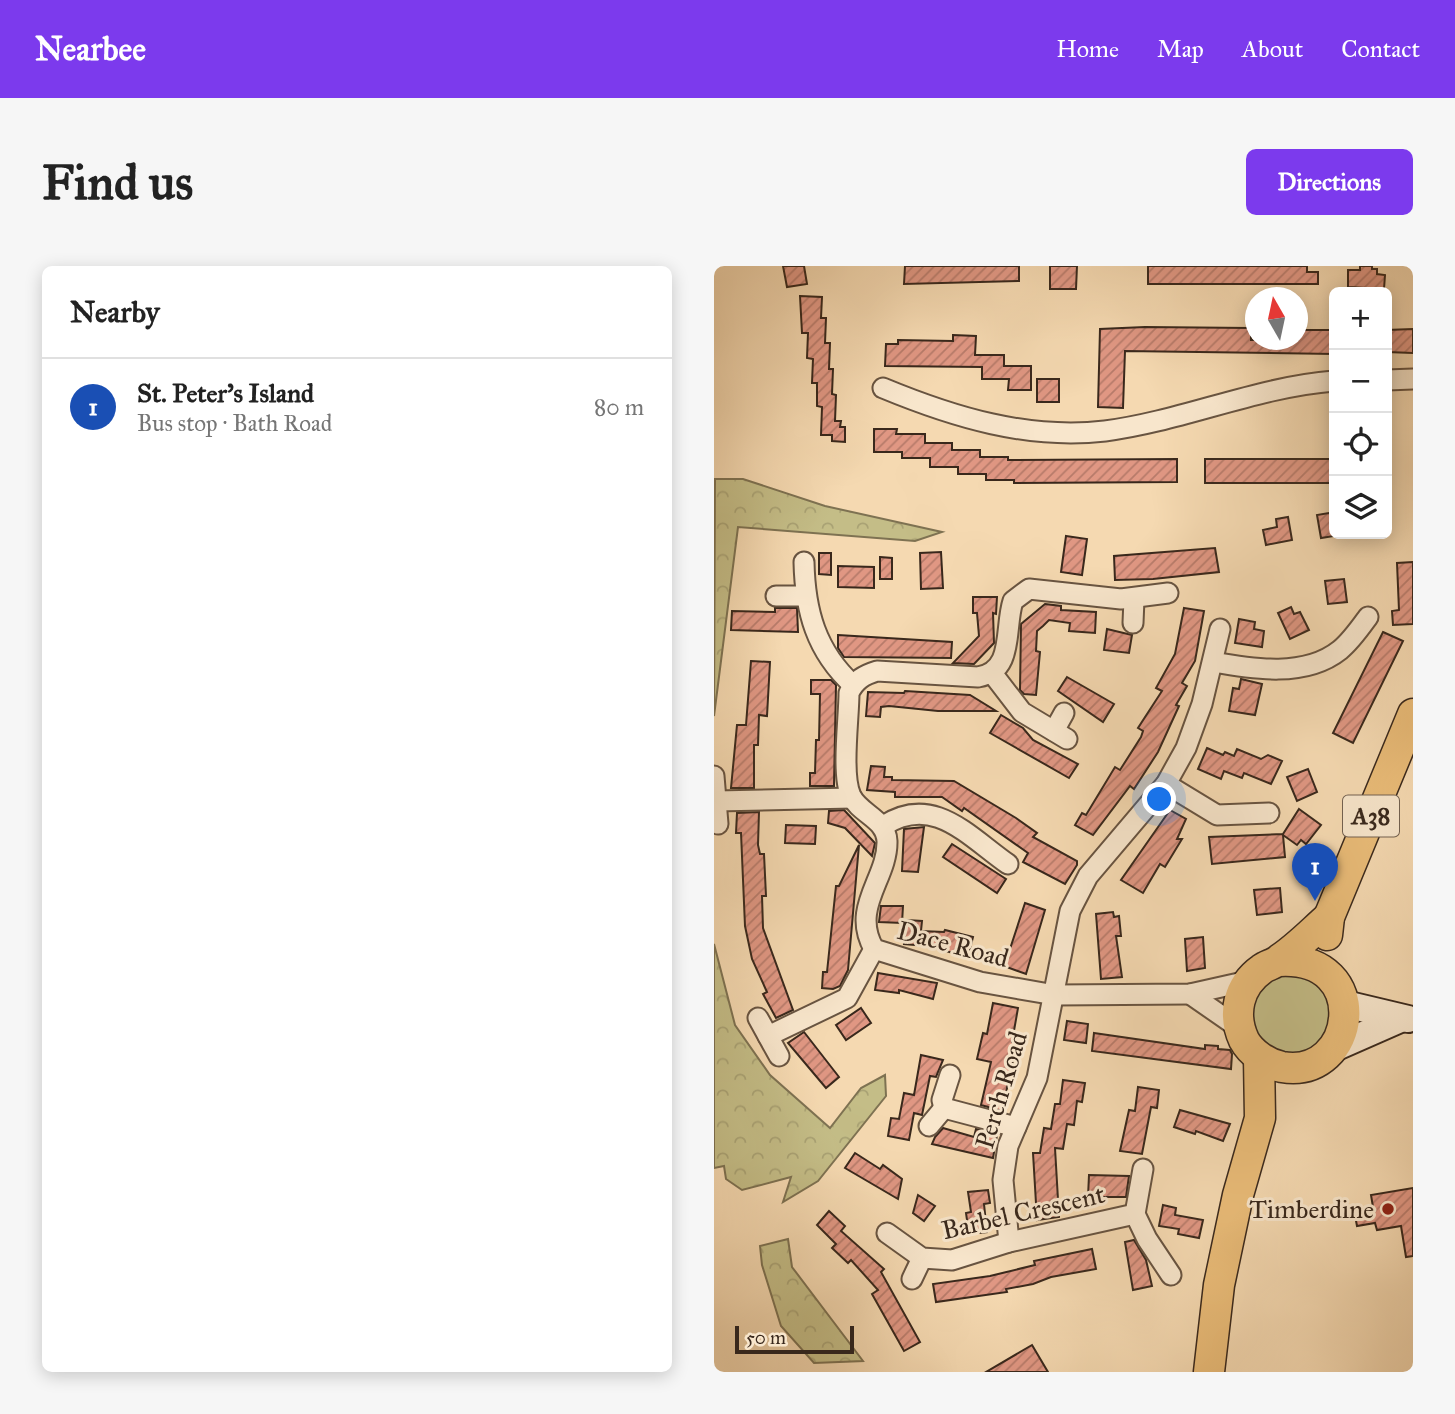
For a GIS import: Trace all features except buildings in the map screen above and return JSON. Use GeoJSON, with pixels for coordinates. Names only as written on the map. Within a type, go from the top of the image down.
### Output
{"type":"FeatureCollection","features":[{"type":"Feature","properties":{"kind":"main road","name":"A38"},"geometry":{"type":"LineString","coordinates":[[1324,970],[1329,917],[1413,714]]}},
{"type":"Feature","properties":{"kind":"main road","name":"A38"},"geometry":{"type":"LineString","coordinates":[[1248,981],[1262,968],[1279,961],[1329,917]]}},
{"type":"Feature","properties":{"kind":"main road"},"geometry":{"type":"LineString","coordinates":[[1248,981],[1237,1009],[1239,1028],[1246,1044],[1259,1058],[1280,1067],[1299,1068],[1320,1060],[1334,1048],[1345,1022],[1345,1004],[1337,984],[1324,970],[1297,960],[1279,961]]}},
{"type":"Feature","properties":{"kind":"main road"},"geometry":{"type":"LineString","coordinates":[[1209,1372],[1219,1285],[1238,1195],[1260,1118],[1259,1058]]}},
{"type":"Feature","properties":{"kind":"main road"},"geometry":{"type":"LineString","coordinates":[[1260,1118],[1299,1068]]}},
{"type":"Feature","properties":{"kind":"street"},"geometry":{"type":"LineString","coordinates":[[1392,380],[1413,379]]}},
{"type":"Feature","properties":{"kind":"street"},"geometry":{"type":"LineString","coordinates":[[883,388],[972,420],[1018,429],[1065,432],[1123,428],[1329,382]]}},
{"type":"Feature","properties":{"kind":"street"},"geometry":{"type":"LineString","coordinates":[[804,562],[805,596],[832,666],[853,685]]}},
{"type":"Feature","properties":{"kind":"street"},"geometry":{"type":"LineString","coordinates":[[1008,864],[939,816],[911,812],[898,815],[883,826],[852,798],[847,781],[849,694],[853,685],[863,676],[877,671],[978,677],[992,673],[1004,658],[1013,600],[1029,589],[1134,599],[1168,593]]}},
{"type":"Feature","properties":{"kind":"street"},"geometry":{"type":"LineString","coordinates":[[776,596],[805,596]]}},
{"type":"Feature","properties":{"kind":"street"},"geometry":{"type":"LineString","coordinates":[[1133,623],[1134,599]]}},
{"type":"Feature","properties":{"kind":"street"},"geometry":{"type":"LineString","coordinates":[[1213,662],[1273,671],[1308,664],[1332,656],[1347,631],[1368,617]]}},
{"type":"Feature","properties":{"kind":"street","name":"Perch Road"},"geometry":{"type":"LineString","coordinates":[[1009,1242],[1003,1180],[1008,1146],[1037,1077],[1055,995],[1060,953],[1077,893],[1166,784],[1186,748],[1213,662],[1220,629]]}},
{"type":"Feature","properties":{"kind":"street"},"geometry":{"type":"LineString","coordinates":[[992,673],[1022,712],[1060,735],[1064,713]]}},
{"type":"Feature","properties":{"kind":"street"},"geometry":{"type":"LineString","coordinates":[[714,776],[718,824]]}},
{"type":"Feature","properties":{"kind":"street"},"geometry":{"type":"LineString","coordinates":[[1166,784],[1217,816],[1269,813]]}},
{"type":"Feature","properties":{"kind":"street"},"geometry":{"type":"LineString","coordinates":[[716,801],[852,798]]}},
{"type":"Feature","properties":{"kind":"street","name":"Dace Road"},"geometry":{"type":"LineString","coordinates":[[883,826],[887,846],[873,884],[865,928],[874,949],[979,982],[1055,995],[1190,994],[1248,981]]}},
{"type":"Feature","properties":{"kind":"street"},"geometry":{"type":"LineString","coordinates":[[768,1036],[847,998],[874,949]]}},
{"type":"Feature","properties":{"kind":"street"},"geometry":{"type":"LineString","coordinates":[[1190,994],[1239,1028]]}},
{"type":"Feature","properties":{"kind":"street"},"geometry":{"type":"LineString","coordinates":[[1345,1004],[1407,1019]]}},
{"type":"Feature","properties":{"kind":"street"},"geometry":{"type":"LineString","coordinates":[[758,1018],[779,1056]]}},
{"type":"Feature","properties":{"kind":"street"},"geometry":{"type":"LineString","coordinates":[[1334,1048],[1407,1019]]}},
{"type":"Feature","properties":{"kind":"street"},"geometry":{"type":"LineString","coordinates":[[944,1108],[942,1100],[950,1075]]}},
{"type":"Feature","properties":{"kind":"street"},"geometry":{"type":"LineString","coordinates":[[944,1108],[1016,1127]]}},
{"type":"Feature","properties":{"kind":"street"},"geometry":{"type":"LineString","coordinates":[[929,1126],[944,1108]]}},
{"type":"Feature","properties":{"kind":"street","name":"Barbel Crescent"},"geometry":{"type":"LineString","coordinates":[[1143,1169],[1135,1214],[1146,1239],[1171,1275]]}},
{"type":"Feature","properties":{"kind":"street","name":"Barbel Crescent"},"geometry":{"type":"LineString","coordinates":[[887,1233],[922,1258],[953,1260],[1009,1242],[1135,1214]]}},
{"type":"Feature","properties":{"kind":"street","name":"Barbel Crescent"},"geometry":{"type":"LineString","coordinates":[[912,1279],[922,1258]]}},
{"type":"Feature","properties":{"kind":"green space"},"geometry":{"type":"Polygon","coordinates":[[[715,479],[743,479],[825,506],[942,532],[915,541],[738,527],[714,716],[715,479]]]}},
{"type":"Feature","properties":{"kind":"green space"},"geometry":{"type":"Polygon","coordinates":[[[714,944],[735,1025],[770,1075],[830,1128],[861,1088],[885,1075],[886,1096],[818,1181],[783,1202],[791,1177],[742,1190],[726,1179],[724,1166],[714,1168],[714,944]]]}},
{"type":"Feature","properties":{"kind":"green space"},"geometry":{"type":"Polygon","coordinates":[[[1302,972],[1332,997],[1328,1037],[1304,1054],[1276,1052],[1255,1032],[1251,1018],[1257,992],[1276,975],[1302,972]]]}},
{"type":"Feature","properties":{"kind":"green space"},"geometry":{"type":"Polygon","coordinates":[[[788,1239],[792,1267],[863,1361],[814,1363],[781,1326],[762,1265],[760,1246],[788,1239]]]}},
{"type":"Feature","properties":{"kind":"place","name":"St. Peter's Island"},"geometry":{"type":"Point","coordinates":[1315,901]}},
{"type":"Feature","properties":{"kind":"place","name":"Timberdine"},"geometry":{"type":"Point","coordinates":[1388,1209]}}]}
